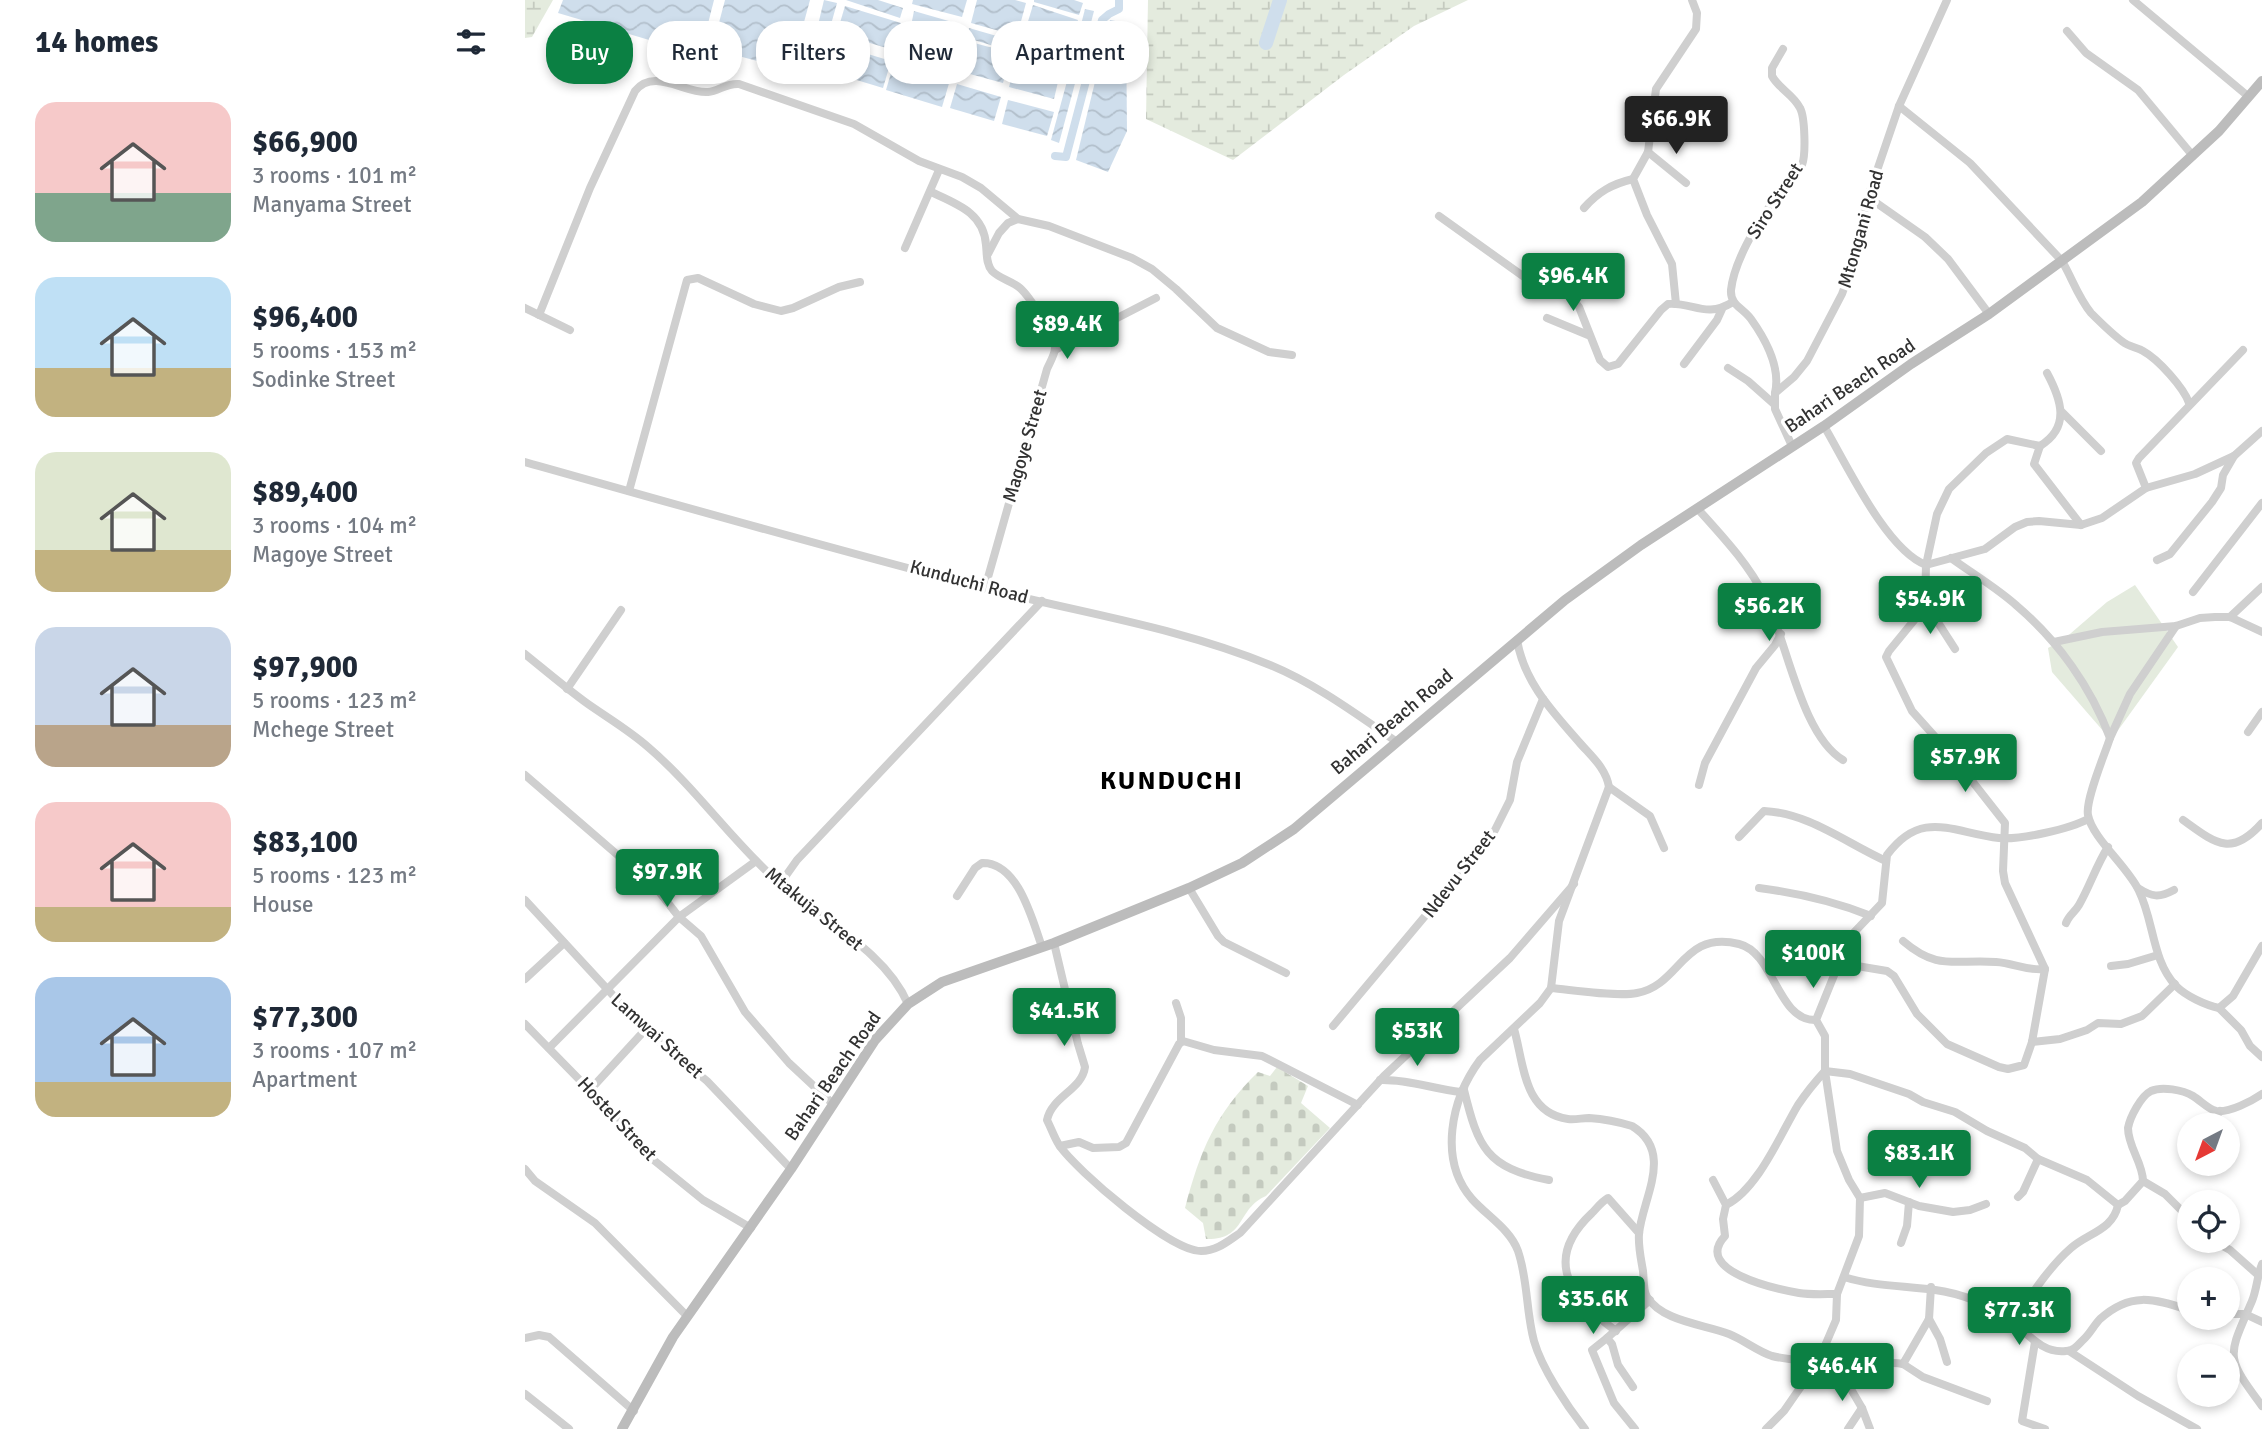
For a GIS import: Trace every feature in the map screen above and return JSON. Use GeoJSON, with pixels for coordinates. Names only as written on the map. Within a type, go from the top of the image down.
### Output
{"type":"FeatureCollection","features":[{"type":"Feature","properties":{"kind":"street"},"geometry":{"type":"LineString","coordinates":[[1584,208],[1596,194],[1616,183],[1633,178],[1648,152],[1656,89],[1696,30],[1697,13],[1692,0]]}},
{"type":"Feature","properties":{"kind":"street","name":"Mtongani Road"},"geometry":{"type":"LineString","coordinates":[[1775,393],[1794,377],[1807,360],[1842,294],[1868,197],[1899,106],[1947,0]]}},
{"type":"Feature","properties":{"kind":"street"},"geometry":{"type":"LineString","coordinates":[[2133,0],[2249,97]]}},
{"type":"Feature","properties":{"kind":"street"},"geometry":{"type":"LineString","coordinates":[[2067,31],[2086,53],[2138,90],[2193,156]]}},
{"type":"Feature","properties":{"kind":"street","name":"Siro Street"},"geometry":{"type":"LineString","coordinates":[[1733,302],[1731,287],[1753,232],[1803,164],[1805,122],[1801,109],[1772,76],[1772,68],[1783,49]]}},
{"type":"Feature","properties":{"kind":"street","name":"Bahari Beach Road"},"geometry":{"type":"LineString","coordinates":[[622,1429],[673,1336],[751,1228],[875,1041],[908,1004],[941,982],[1048,945],[1189,888],[1266,849],[1294,829],[1565,600],[1641,545],[1989,314],[2141,202],[2193,156],[2262,81]]}},
{"type":"Feature","properties":{"kind":"street"},"geometry":{"type":"LineString","coordinates":[[539,315],[590,188],[635,91],[644,83],[669,82],[704,92],[731,83],[854,124],[919,161],[962,177],[981,188],[1018,219],[1049,226],[1132,258],[1176,289],[1217,328],[1269,352],[1292,355]]}},
{"type":"Feature","properties":{"kind":"street"},"geometry":{"type":"LineString","coordinates":[[1899,106],[1970,163],[2062,261],[2077,294],[2091,312],[2126,345],[2144,351],[2161,364],[2187,396],[2189,403]]}},
{"type":"Feature","properties":{"kind":"street"},"geometry":{"type":"LineString","coordinates":[[1648,152],[1686,183]]}},
{"type":"Feature","properties":{"kind":"street"},"geometry":{"type":"LineString","coordinates":[[905,248],[939,170]]}},
{"type":"Feature","properties":{"kind":"street"},"geometry":{"type":"LineString","coordinates":[[1633,178],[1647,215],[1672,264],[1676,304]]}},
{"type":"Feature","properties":{"kind":"street"},"geometry":{"type":"LineString","coordinates":[[931,192],[964,208],[979,221],[985,234],[988,266],[993,272],[1019,287],[1027,296],[1053,337],[1055,350],[1156,298]]}},
{"type":"Feature","properties":{"kind":"street"},"geometry":{"type":"LineString","coordinates":[[1868,197],[1925,237],[1948,259],[1989,314]]}},
{"type":"Feature","properties":{"kind":"street"},"geometry":{"type":"LineString","coordinates":[[1439,216],[1527,279],[1569,295],[1579,307],[1601,363],[1608,367],[1615,366],[1664,306],[1676,304],[1710,311],[1722,309],[1733,302],[1751,319],[1775,362],[1778,383],[1774,404]]}},
{"type":"Feature","properties":{"kind":"street"},"geometry":{"type":"LineString","coordinates":[[987,257],[999,233],[1008,223],[1018,219]]}},
{"type":"Feature","properties":{"kind":"street"},"geometry":{"type":"LineString","coordinates":[[629,491],[687,280],[698,278],[754,304],[781,311],[839,287],[860,282]]}},
{"type":"Feature","properties":{"kind":"street"},"geometry":{"type":"LineString","coordinates":[[525,308],[570,330]]}},
{"type":"Feature","properties":{"kind":"street"},"geometry":{"type":"LineString","coordinates":[[1684,364],[1717,320],[1722,309]]}},
{"type":"Feature","properties":{"kind":"street"},"geometry":{"type":"LineString","coordinates":[[1547,318],[1588,335]]}},
{"type":"Feature","properties":{"kind":"street","name":"Magoye Street"},"geometry":{"type":"LineString","coordinates":[[985,588],[1047,369],[1055,350]]}},
{"type":"Feature","properties":{"kind":"street"},"geometry":{"type":"LineString","coordinates":[[2146,488],[2136,463],[2189,403],[2243,350]]}},
{"type":"Feature","properties":{"kind":"street"},"geometry":{"type":"LineString","coordinates":[[1728,368],[1774,404],[1792,446]]}},
{"type":"Feature","properties":{"kind":"street"},"geometry":{"type":"LineString","coordinates":[[2047,373],[2056,390],[2062,412],[2101,452]]}},
{"type":"Feature","properties":{"kind":"street"},"geometry":{"type":"LineString","coordinates":[[2062,412],[2057,430],[2050,440],[2040,446],[2034,464],[2081,525]]}},
{"type":"Feature","properties":{"kind":"street"},"geometry":{"type":"LineString","coordinates":[[1824,426],[1886,532],[1907,555],[1926,565],[1985,549],[2015,527],[2027,522],[2081,525],[2102,518],[2146,488],[2195,474],[2234,456],[2262,431]]}},
{"type":"Feature","properties":{"kind":"street"},"geometry":{"type":"LineString","coordinates":[[1839,963],[1887,971],[1894,976],[1917,1014],[1947,1044],[1999,1067],[2021,1068],[2032,1042],[2045,969],[2005,883],[2005,823],[1954,758],[1912,711],[1886,657],[1925,607],[1926,565],[1937,514],[1949,489],[1986,453],[2007,439],[2040,446]]}},
{"type":"Feature","properties":{"kind":"street"},"geometry":{"type":"LineString","coordinates":[[2157,560],[2170,554],[2212,502],[2234,456]]}},
{"type":"Feature","properties":{"kind":"street","name":"Kunduchi Road"},"geometry":{"type":"LineString","coordinates":[[525,462],[985,588],[1154,627],[1272,666],[1326,694],[1397,741]]}},
{"type":"Feature","properties":{"kind":"street"},"geometry":{"type":"LineString","coordinates":[[2193,592],[2262,503]]}},
{"type":"Feature","properties":{"kind":"street"},"geometry":{"type":"LineString","coordinates":[[1697,508],[1750,569],[1781,634],[1806,709],[1819,735],[1843,760]]}},
{"type":"Feature","properties":{"kind":"street"},"geometry":{"type":"LineString","coordinates":[[1951,558],[2018,606],[2054,642],[2094,698],[2111,738]]}},
{"type":"Feature","properties":{"kind":"street"},"geometry":{"type":"LineString","coordinates":[[2230,617],[2262,587]]}},
{"type":"Feature","properties":{"kind":"street"},"geometry":{"type":"LineString","coordinates":[[780,884],[807,850],[1042,601]]}},
{"type":"Feature","properties":{"kind":"street"},"geometry":{"type":"LineString","coordinates":[[1925,607],[1955,649]]}},
{"type":"Feature","properties":{"kind":"street"},"geometry":{"type":"LineString","coordinates":[[567,689],[621,610]]}},
{"type":"Feature","properties":{"kind":"street"},"geometry":{"type":"LineString","coordinates":[[2054,642],[2102,632],[2176,626],[2200,618],[2230,617],[2262,632]]}},
{"type":"Feature","properties":{"kind":"street"},"geometry":{"type":"LineString","coordinates":[[2176,626],[2130,694],[2088,802],[2088,819],[2138,888],[2152,927],[2158,955],[2175,984],[2186,994],[2219,1008],[2241,1030],[2249,1046],[2262,1057]]}},
{"type":"Feature","properties":{"kind":"street"},"geometry":{"type":"LineString","coordinates":[[1699,785],[1705,763],[1756,668],[1781,634]]}},
{"type":"Feature","properties":{"kind":"street"},"geometry":{"type":"LineString","coordinates":[[1517,640],[1520,658],[1529,680],[1604,771],[1609,787],[1559,921],[1551,988],[1540,1003],[1480,1060],[1472,1071],[1451,1134],[1451,1152],[1459,1180],[1473,1201],[1517,1248],[1532,1332],[1540,1356],[1585,1429]]}},
{"type":"Feature","properties":{"kind":"street","name":"Mtakuja Street"},"geometry":{"type":"LineString","coordinates":[[525,654],[567,689],[647,746],[700,797],[780,884],[871,955],[892,975],[908,1004]]}},
{"type":"Feature","properties":{"kind":"street","name":"Ndevu Street"},"geometry":{"type":"LineString","coordinates":[[1333,1026],[1495,830],[1510,800],[1517,762],[1543,699]]}},
{"type":"Feature","properties":{"kind":"street"},"geometry":{"type":"LineString","coordinates":[[2248,732],[2262,712]]}},
{"type":"Feature","properties":{"kind":"street"},"geometry":{"type":"LineString","coordinates":[[525,775],[657,890],[679,917],[701,936],[745,1012],[789,1063],[833,1104]]}},
{"type":"Feature","properties":{"kind":"street"},"geometry":{"type":"LineString","coordinates":[[1609,787],[1650,816],[1664,848]]}},
{"type":"Feature","properties":{"kind":"street"},"geometry":{"type":"LineString","coordinates":[[1739,837],[1764,811],[1781,813],[1818,826],[1886,861]]}},
{"type":"Feature","properties":{"kind":"street"},"geometry":{"type":"LineString","coordinates":[[1816,1020],[1839,963],[1844,943],[1855,929],[1871,916],[1884,898],[1886,861],[1890,851],[1908,835],[1930,826],[2003,838],[2075,826],[2088,819]]}},
{"type":"Feature","properties":{"kind":"street"},"geometry":{"type":"LineString","coordinates":[[2183,820],[2211,840],[2231,845],[2249,838],[2262,823]]}},
{"type":"Feature","properties":{"kind":"street"},"geometry":{"type":"LineString","coordinates":[[2066,923],[2068,917],[2077,909],[2096,865],[2108,847]]}},
{"type":"Feature","properties":{"kind":"street"},"geometry":{"type":"LineString","coordinates":[[549,1048],[679,917],[756,861]]}},
{"type":"Feature","properties":{"kind":"street"},"geometry":{"type":"LineString","coordinates":[[957,896],[975,868],[982,863],[995,864],[1010,875],[1048,945],[1085,1067],[1080,1080],[1054,1103],[1048,1115],[1047,1120],[1060,1146],[1098,1185],[1128,1209],[1168,1238],[1184,1247],[1200,1251],[1216,1248],[1240,1233],[1380,1080],[1510,958],[1574,884]]}},
{"type":"Feature","properties":{"kind":"street"},"geometry":{"type":"LineString","coordinates":[[1189,888],[1224,942],[1286,973]]}},
{"type":"Feature","properties":{"kind":"street"},"geometry":{"type":"LineString","coordinates":[[1759,888],[1805,894],[1871,916]]}},
{"type":"Feature","properties":{"kind":"street"},"geometry":{"type":"LineString","coordinates":[[2138,888],[2153,897],[2174,890]]}},
{"type":"Feature","properties":{"kind":"street","name":"Lamwai Street"},"geometry":{"type":"LineString","coordinates":[[525,900],[605,989],[646,1030],[715,1088],[791,1169]]}},
{"type":"Feature","properties":{"kind":"street"},"geometry":{"type":"LineString","coordinates":[[1903,941],[1917,954],[1932,961],[1996,962],[2030,971],[2045,969]]}},
{"type":"Feature","properties":{"kind":"street"},"geometry":{"type":"LineString","coordinates":[[1551,988],[1637,993],[1659,984],[1699,946],[1713,942],[1739,944],[1758,956],[1791,1008],[1807,1020],[1816,1020]]}},
{"type":"Feature","properties":{"kind":"street"},"geometry":{"type":"LineString","coordinates":[[525,979],[564,943]]}},
{"type":"Feature","properties":{"kind":"street"},"geometry":{"type":"LineString","coordinates":[[2219,1008],[2233,996],[2262,946]]}},
{"type":"Feature","properties":{"kind":"street"},"geometry":{"type":"LineString","coordinates":[[2111,966],[2158,955]]}},
{"type":"Feature","properties":{"kind":"street"},"geometry":{"type":"LineString","coordinates":[[2032,1042],[2060,1039],[2087,1030],[2098,1023],[2121,1024],[2142,1016],[2175,984]]}},
{"type":"Feature","properties":{"kind":"street"},"geometry":{"type":"LineString","coordinates":[[1060,1146],[1079,1142],[1093,1148],[1119,1147],[1126,1143],[1181,1041],[1181,1018],[1176,1003]]}},
{"type":"Feature","properties":{"kind":"street"},"geometry":{"type":"LineString","coordinates":[[1766,1429],[1784,1410],[1818,1362],[1836,1320],[1837,1294],[1859,1236],[1860,1198],[1837,1151],[1825,1071],[1825,1036],[1816,1020]]}},
{"type":"Feature","properties":{"kind":"street","name":"Hostel Street"},"geometry":{"type":"LineString","coordinates":[[525,1024],[590,1090],[640,1149],[703,1200],[751,1228]]}},
{"type":"Feature","properties":{"kind":"street"},"geometry":{"type":"LineString","coordinates":[[1514,1029],[1525,1081],[1542,1109],[1569,1120],[1590,1118],[1632,1126],[1648,1143],[1654,1163],[1654,1178],[1639,1233],[1646,1295],[1650,1300],[1668,1314],[1729,1334],[1770,1355],[1837,1367],[1870,1368],[1882,1363],[1903,1364],[1923,1377],[1987,1401]]}},
{"type":"Feature","properties":{"kind":"street"},"geometry":{"type":"LineString","coordinates":[[590,1090],[646,1030]]}},
{"type":"Feature","properties":{"kind":"street"},"geometry":{"type":"LineString","coordinates":[[1181,1041],[1214,1050],[1262,1056],[1357,1105]]}},
{"type":"Feature","properties":{"kind":"street"},"geometry":{"type":"LineString","coordinates":[[1825,1071],[1850,1074],[1955,1112],[1987,1131],[2025,1148],[2038,1158],[2087,1180],[2118,1205]]}},
{"type":"Feature","properties":{"kind":"street"},"geometry":{"type":"LineString","coordinates":[[1726,1205],[1747,1186],[1767,1160],[1802,1099],[1825,1071]]}},
{"type":"Feature","properties":{"kind":"street"},"geometry":{"type":"LineString","coordinates":[[1380,1080],[1403,1080],[1449,1091],[1461,1091],[1465,1088]]}},
{"type":"Feature","properties":{"kind":"street"},"geometry":{"type":"LineString","coordinates":[[1465,1088],[1474,1129],[1486,1150],[1519,1174],[1549,1180]]}},
{"type":"Feature","properties":{"kind":"street"},"geometry":{"type":"LineString","coordinates":[[2013,1322],[2071,1247],[2111,1222],[2118,1205],[2143,1181],[2128,1128],[2146,1095],[2152,1090],[2182,1091],[2209,1108],[2220,1111],[2251,1101],[2262,1094]]}},
{"type":"Feature","properties":{"kind":"street"},"geometry":{"type":"LineString","coordinates":[[2018,1197],[2023,1192],[2038,1158]]}},
{"type":"Feature","properties":{"kind":"street"},"geometry":{"type":"LineString","coordinates":[[525,1169],[535,1181],[595,1223],[616,1242],[687,1317]]}},
{"type":"Feature","properties":{"kind":"street"},"geometry":{"type":"LineString","coordinates":[[1713,1180],[1726,1205],[1723,1219],[1725,1236],[1716,1253],[1721,1264],[1747,1279],[1800,1294],[1837,1294]]}},
{"type":"Feature","properties":{"kind":"street"},"geometry":{"type":"LineString","coordinates":[[2143,1181],[2165,1194],[2177,1206]]}},
{"type":"Feature","properties":{"kind":"street"},"geometry":{"type":"LineString","coordinates":[[1860,1198],[1885,1193],[1936,1210],[1953,1212],[1970,1210],[1986,1203]]}},
{"type":"Feature","properties":{"kind":"street"},"geometry":{"type":"LineString","coordinates":[[1616,1331],[1597,1316],[1573,1290],[1566,1264],[1566,1247],[1583,1220],[1608,1198],[1639,1233]]}},
{"type":"Feature","properties":{"kind":"street"},"geometry":{"type":"LineString","coordinates":[[1901,1243],[1907,1226],[1909,1202]]}},
{"type":"Feature","properties":{"kind":"street"},"geometry":{"type":"LineString","coordinates":[[2233,1253],[2257,1274]]}},
{"type":"Feature","properties":{"kind":"street"},"geometry":{"type":"LineString","coordinates":[[2262,1264],[2257,1274],[2252,1300],[2234,1341],[2235,1365],[2262,1406]]}},
{"type":"Feature","properties":{"kind":"street"},"geometry":{"type":"LineString","coordinates":[[1844,1277],[1877,1285],[1931,1287],[1959,1293],[2013,1322],[2035,1342],[2054,1350],[2069,1352],[2138,1396],[2197,1429]]}},
{"type":"Feature","properties":{"kind":"street"},"geometry":{"type":"LineString","coordinates":[[1903,1364],[1929,1319],[1931,1287]]}},
{"type":"Feature","properties":{"kind":"street"},"geometry":{"type":"LineString","coordinates":[[2069,1352],[2112,1310],[2139,1299],[2177,1306]]}},
{"type":"Feature","properties":{"kind":"street"},"geometry":{"type":"LineString","coordinates":[[1635,1429],[1614,1403],[1592,1350],[1650,1300]]}},
{"type":"Feature","properties":{"kind":"street"},"geometry":{"type":"LineString","coordinates":[[2240,1314],[2262,1322]]}},
{"type":"Feature","properties":{"kind":"street"},"geometry":{"type":"LineString","coordinates":[[1929,1319],[1940,1339],[1947,1362]]}},
{"type":"Feature","properties":{"kind":"street"},"geometry":{"type":"LineString","coordinates":[[525,1338],[539,1335],[549,1337],[634,1411]]}},
{"type":"Feature","properties":{"kind":"street"},"geometry":{"type":"LineString","coordinates":[[1607,1338],[1612,1344],[1618,1365],[1633,1387]]}},
{"type":"Feature","properties":{"kind":"street"},"geometry":{"type":"LineString","coordinates":[[2035,1342],[2021,1425],[2045,1429]]}},
{"type":"Feature","properties":{"kind":"street"},"geometry":{"type":"LineString","coordinates":[[1837,1367],[1863,1408],[1870,1429]]}},
{"type":"Feature","properties":{"kind":"street"},"geometry":{"type":"LineString","coordinates":[[525,1394],[569,1429]]}},
{"type":"Feature","properties":{"kind":"street"},"geometry":{"type":"LineString","coordinates":[[1848,1429],[1863,1408]]}},
{"type":"Feature","properties":{"kind":"green space"},"geometry":{"type":"Polygon","coordinates":[[[525,0],[553,0],[532,37],[525,38],[525,0]]]}},
{"type":"Feature","properties":{"kind":"green space"},"geometry":{"type":"Polygon","coordinates":[[[1148,0],[1468,0],[1414,26],[1344,75],[1233,160],[1146,119],[1147,84],[1149,84],[1148,0]]]}},
{"type":"Feature","properties":{"kind":"green space"},"geometry":{"type":"Polygon","coordinates":[[[2135,585],[2178,647],[2111,740],[2052,672],[2048,648],[2063,640],[2107,602],[2135,585]]]}},
{"type":"Feature","properties":{"kind":"green space"},"geometry":{"type":"Polygon","coordinates":[[[1277,1067],[1308,1086],[1301,1103],[1330,1128],[1266,1196],[1250,1208],[1235,1229],[1228,1235],[1206,1239],[1203,1223],[1185,1208],[1203,1151],[1220,1118],[1243,1088],[1258,1072],[1270,1076],[1277,1067]]]}},
{"type":"Feature","properties":{"kind":"water"},"geometry":{"type":"Polygon","coordinates":[[[563,0],[714,0],[709,21],[647,21],[647,39],[633,35],[633,21],[585,21],[558,13],[563,0]]]}},
{"type":"Feature","properties":{"kind":"water"},"geometry":{"type":"Polygon","coordinates":[[[725,0],[810,0],[804,21],[756,21],[756,61],[742,57],[742,21],[719,21],[725,0]]]}},
{"type":"Feature","properties":{"kind":"water"},"geometry":{"type":"Polygon","coordinates":[[[824,0],[837,3],[832,21],[819,21],[824,0]]]}},
{"type":"Feature","properties":{"kind":"water"},"geometry":{"type":"Polygon","coordinates":[[[846,0],[878,0],[903,8],[900,18],[846,0]]]}},
{"type":"Feature","properties":{"kind":"water"},"geometry":{"type":"Polygon","coordinates":[[[913,0],[967,0],[962,17],[912,4],[913,0]]]}},
{"type":"Feature","properties":{"kind":"water"},"geometry":{"type":"Polygon","coordinates":[[[977,0],[1015,0],[1026,3],[1021,21],[991,21],[991,29],[972,21],[977,0]]]}},
{"type":"Feature","properties":{"kind":"water"},"geometry":{"type":"Polygon","coordinates":[[[1034,0],[1074,0],[1083,3],[1079,15],[1034,0]]]}},
{"type":"Feature","properties":{"kind":"water"},"geometry":{"type":"Polygon","coordinates":[[[1033,5],[1078,20],[1078,21],[1028,21],[1033,5]]]}},
{"type":"Feature","properties":{"kind":"water"},"geometry":{"type":"Polygon","coordinates":[[[845,6],[894,21],[884,21],[884,47],[870,43],[870,21],[841,21],[845,6]]]}},
{"type":"Feature","properties":{"kind":"water"},"geometry":{"type":"Polygon","coordinates":[[[1085,9],[1094,11],[1091,21],[1082,21],[1085,9]]]}},
{"type":"Feature","properties":{"kind":"water"},"geometry":{"type":"Polygon","coordinates":[[[914,11],[949,21],[912,21],[914,11]]]}},
{"type":"Feature","properties":{"kind":"water"},"geometry":{"type":"Polygon","coordinates":[[[977,30],[991,34],[991,45],[977,41],[977,30]]]}},
{"type":"Feature","properties":{"kind":"water"},"geometry":{"type":"Polygon","coordinates":[[[977,44],[991,48],[991,80],[977,76],[977,44]]]}},
{"type":"Feature","properties":{"kind":"water"},"geometry":{"type":"Polygon","coordinates":[[[870,55],[884,59],[883,88],[870,84],[870,55]]]}},
{"type":"Feature","properties":{"kind":"water"},"geometry":{"type":"Polygon","coordinates":[[[888,84],[949,84],[942,107],[886,90],[888,84]]]}},
{"type":"Feature","properties":{"kind":"water"},"geometry":{"type":"Polygon","coordinates":[[[957,84],[1001,97],[994,121],[950,108],[957,84]]]}},
{"type":"Feature","properties":{"kind":"water"},"geometry":{"type":"Polygon","coordinates":[[[1010,84],[1058,84],[1054,99],[1009,87],[1010,84]]]}},
{"type":"Feature","properties":{"kind":"water"},"geometry":{"type":"Polygon","coordinates":[[[1066,84],[1075,84],[1059,143],[1051,140],[1066,84]]]}},
{"type":"Feature","properties":{"kind":"water"},"geometry":{"type":"Polygon","coordinates":[[[1094,84],[1127,84],[1127,131],[1108,172],[1076,160],[1094,84]]]}},
{"type":"Feature","properties":{"kind":"water"},"geometry":{"type":"Polygon","coordinates":[[[1008,100],[1054,112],[1047,136],[1002,124],[1008,100]]]}},
{"type":"Feature","properties":{"kind":"waterway"},"geometry":{"type":"LineString","coordinates":[[1055,156],[1066,157],[1102,20],[1119,9],[1119,0]]}},
{"type":"Feature","properties":{"kind":"waterway"},"geometry":{"type":"LineString","coordinates":[[1266,43],[1280,0]]}},
{"type":"Feature","properties":{"kind":"district","name":"KUNDUCHI"},"geometry":{"type":"Point","coordinates":[1172,781]}}]}
